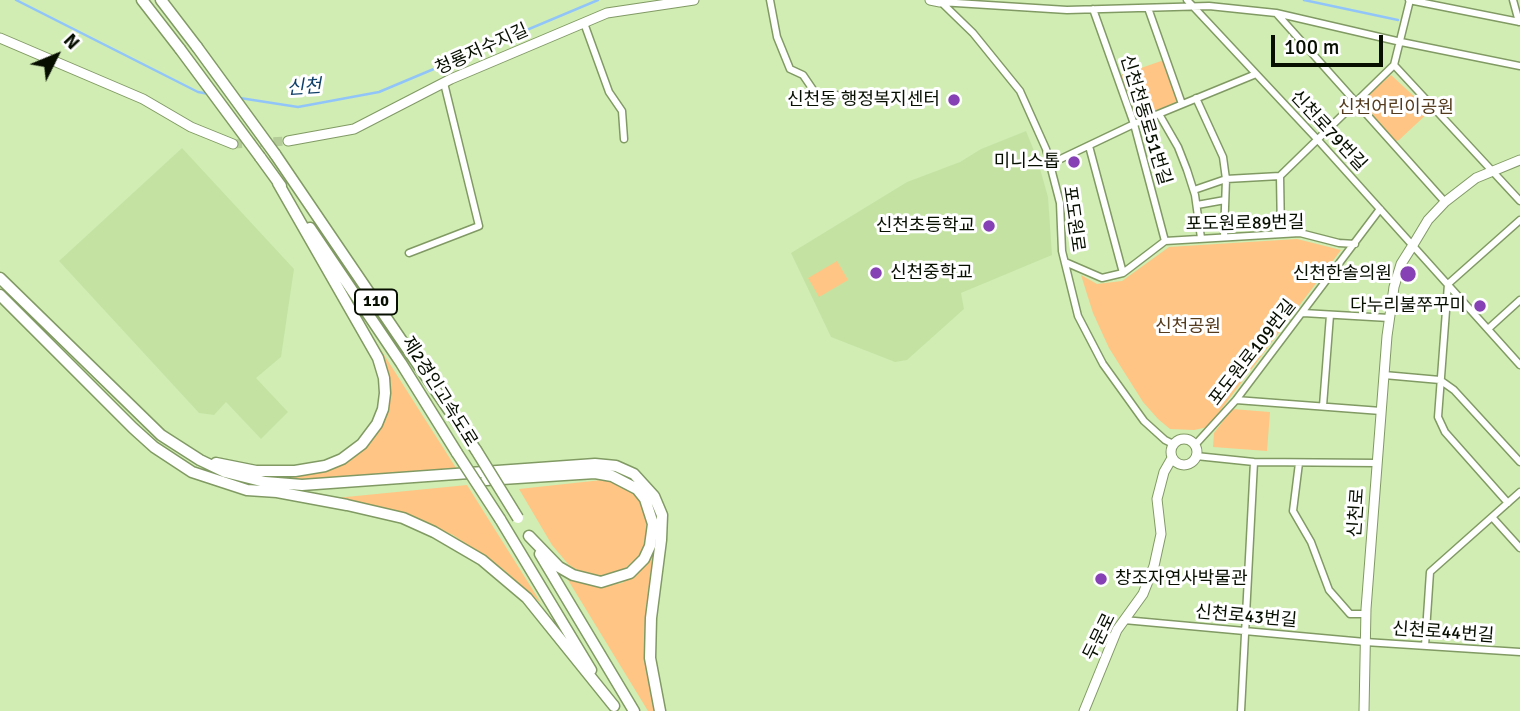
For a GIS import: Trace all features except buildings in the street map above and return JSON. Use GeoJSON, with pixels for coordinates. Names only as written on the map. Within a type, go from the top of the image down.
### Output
{"type":"FeatureCollection","features":[{"type":"Feature","properties":{"kind":"highway","name":"제2경인고속도로"},"geometry":{"type":"LineString","coordinates":[[142,0],[260,157],[401,363],[500,519],[615,709]]}},
{"type":"Feature","properties":{"kind":"highway","name":"제2경인고속도로"},"geometry":{"type":"LineString","coordinates":[[161,0],[275,154],[476,450],[634,711]]}},
{"type":"Feature","properties":{"kind":"highway"},"geometry":{"type":"LineString","coordinates":[[200,460],[256,471],[295,471],[325,467],[342,459],[362,444],[377,424],[383,409],[386,393],[378,358],[278,183]]}},
{"type":"Feature","properties":{"kind":"highway"},"geometry":{"type":"LineString","coordinates":[[0,278],[161,435],[200,460],[225,472],[265,482],[302,485],[595,464],[616,466],[634,474],[654,496],[662,515],[651,618],[650,658],[660,711]]}},
{"type":"Feature","properties":{"kind":"highway"},"geometry":{"type":"LineString","coordinates":[[0,295],[154,447],[192,472],[247,490],[276,492],[403,518],[434,532],[482,560],[527,598],[615,709]]}},
{"type":"Feature","properties":{"kind":"highway"},"geometry":{"type":"LineString","coordinates":[[276,492],[595,474],[612,476],[637,489],[645,499],[653,524],[650,546],[644,559],[630,573],[601,582],[573,575],[559,566],[529,536]]}},
{"type":"Feature","properties":{"kind":"street","name":"청룡저수지길"},"geometry":{"type":"LineString","coordinates":[[288,141],[354,129],[444,83],[607,13],[694,0]]}},
{"type":"Feature","properties":{"kind":"street"},"geometry":{"type":"LineString","coordinates":[[769,0],[777,37],[790,69],[803,75],[818,97],[837,95]]}},
{"type":"Feature","properties":{"kind":"street","name":"신천로79번길"},"geometry":{"type":"LineString","coordinates":[[1187,0],[1413,244],[1520,365]]}},
{"type":"Feature","properties":{"kind":"street"},"geometry":{"type":"LineString","coordinates":[[1194,190],[1226,179],[1280,176],[1394,65],[1410,2],[1519,22],[1513,0]]}},
{"type":"Feature","properties":{"kind":"street"},"geometry":{"type":"LineString","coordinates":[[936,1],[1067,10],[1209,6],[1276,13],[1402,38],[1520,66]]}},
{"type":"Feature","properties":{"kind":"street","name":"포도원로"},"geometry":{"type":"LineString","coordinates":[[936,1],[973,33],[1020,91],[1050,164],[1060,203],[1062,251],[1078,316],[1102,364],[1144,421],[1173,444]]}},
{"type":"Feature","properties":{"kind":"street"},"geometry":{"type":"LineString","coordinates":[[1148,8],[1182,104]]}},
{"type":"Feature","properties":{"kind":"street","name":"신천천동로51번길"},"geometry":{"type":"LineString","coordinates":[[1093,9],[1135,124],[1165,241]]}},
{"type":"Feature","properties":{"kind":"street"},"geometry":{"type":"LineString","coordinates":[[1276,13],[1445,202]]}},
{"type":"Feature","properties":{"kind":"street"},"geometry":{"type":"LineString","coordinates":[[584,23],[609,92],[622,111],[624,139]]}},
{"type":"Feature","properties":{"kind":"street"},"geometry":{"type":"LineString","coordinates":[[0,38],[143,99],[191,127],[233,144]]}},
{"type":"Feature","properties":{"kind":"street"},"geometry":{"type":"LineString","coordinates":[[1394,65],[1520,201]]}},
{"type":"Feature","properties":{"kind":"street"},"geometry":{"type":"LineString","coordinates":[[1050,164],[1135,124],[1256,74]]}},
{"type":"Feature","properties":{"kind":"street"},"geometry":{"type":"LineString","coordinates":[[409,253],[478,226],[444,83]]}},
{"type":"Feature","properties":{"kind":"street"},"geometry":{"type":"LineString","coordinates":[[1196,98],[1223,157],[1226,179],[1224,236]]}},
{"type":"Feature","properties":{"kind":"street"},"geometry":{"type":"LineString","coordinates":[[1159,114],[1178,147],[1194,190],[1201,238]]}},
{"type":"Feature","properties":{"kind":"street"},"geometry":{"type":"LineString","coordinates":[[1065,262],[1102,278],[1122,273],[1088,146]]}},
{"type":"Feature","properties":{"kind":"street","name":"신천로"},"geometry":{"type":"LineString","coordinates":[[1364,711],[1366,614],[1384,375],[1394,287],[1401,264],[1413,244],[1445,202],[1476,178],[1520,160]]}},
{"type":"Feature","properties":{"kind":"street"},"geometry":{"type":"LineString","coordinates":[[1280,176],[1281,233]]}},
{"type":"Feature","properties":{"kind":"street"},"geometry":{"type":"LineString","coordinates":[[1197,205],[1225,200]]}},
{"type":"Feature","properties":{"kind":"street","name":"포도원로109번길"},"geometry":{"type":"LineString","coordinates":[[1195,445],[1236,400],[1381,209]]}},
{"type":"Feature","properties":{"kind":"street"},"geometry":{"type":"LineString","coordinates":[[1508,503],[1445,432],[1438,417],[1448,284],[1520,220]]}},
{"type":"Feature","properties":{"kind":"street","name":"포도원로89번길"},"geometry":{"type":"LineString","coordinates":[[1122,273],[1165,241],[1300,233],[1339,243],[1355,243]]}},
{"type":"Feature","properties":{"kind":"street"},"geometry":{"type":"LineString","coordinates":[[1488,328],[1520,300]]}},
{"type":"Feature","properties":{"kind":"street"},"geometry":{"type":"LineString","coordinates":[[1303,313],[1390,318]]}},
{"type":"Feature","properties":{"kind":"street"},"geometry":{"type":"LineString","coordinates":[[1323,407],[1330,315]]}},
{"type":"Feature","properties":{"kind":"street"},"geometry":{"type":"LineString","coordinates":[[1384,375],[1440,380],[1454,390],[1520,462]]}},
{"type":"Feature","properties":{"kind":"street"},"geometry":{"type":"LineString","coordinates":[[1236,400],[1381,411]]}},
{"type":"Feature","properties":{"kind":"street"},"geometry":{"type":"LineString","coordinates":[[1179,439],[1186,439],[1195,445],[1196,456],[1192,462],[1185,465],[1172,458],[1170,451],[1179,439]]}},
{"type":"Feature","properties":{"kind":"street"},"geometry":{"type":"LineString","coordinates":[[1196,456],[1254,462],[1377,463]]}},
{"type":"Feature","properties":{"kind":"street","name":"두문로"},"geometry":{"type":"LineString","coordinates":[[1084,711],[1117,630],[1143,594],[1154,566],[1161,534],[1157,499],[1164,472],[1172,458]]}},
{"type":"Feature","properties":{"kind":"street"},"geometry":{"type":"LineString","coordinates":[[1241,711],[1254,462]]}},
{"type":"Feature","properties":{"kind":"street"},"geometry":{"type":"LineString","coordinates":[[1299,463],[1293,512],[1311,542],[1329,590],[1350,614],[1366,614]]}},
{"type":"Feature","properties":{"kind":"street"},"geometry":{"type":"LineString","coordinates":[[1425,646],[1430,572],[1520,492]]}},
{"type":"Feature","properties":{"kind":"street"},"geometry":{"type":"LineString","coordinates":[[1492,517],[1520,548]]}},
{"type":"Feature","properties":{"kind":"street","name":"신천로43번길"},"geometry":{"type":"LineString","coordinates":[[1124,620],[1365,642]]}},
{"type":"Feature","properties":{"kind":"street","name":"신천로44번길"},"geometry":{"type":"LineString","coordinates":[[1365,642],[1520,652]]}},
{"type":"Feature","properties":{"kind":"shaded area"},"geometry":{"type":"Polygon","coordinates":[[[1026,131],[1048,197],[1052,255],[961,293],[964,309],[907,360],[895,362],[831,337],[791,253],[907,182],[960,162],[981,149],[1026,131]]]}},
{"type":"Feature","properties":{"kind":"shaded area"},"geometry":{"type":"Polygon","coordinates":[[[182,148],[294,269],[281,357],[256,378],[288,412],[261,439],[226,402],[214,415],[199,413],[59,261],[182,148]]]}},
{"type":"Feature","properties":{"kind":"green space"},"geometry":{"type":"Polygon","coordinates":[[[1164,60],[1177,104],[1139,117],[1121,75],[1164,60]]]}},
{"type":"Feature","properties":{"kind":"green space","name":"신천어린이공원"},"geometry":{"type":"Polygon","coordinates":[[[1391,75],[1430,111],[1396,141],[1361,104],[1362,100],[1391,75]]]}},
{"type":"Feature","properties":{"kind":"green space","name":"신천공원"},"geometry":{"type":"Polygon","coordinates":[[[1297,239],[1341,250],[1208,427],[1194,430],[1170,429],[1143,402],[1109,348],[1093,313],[1081,275],[1097,284],[1122,281],[1169,247],[1297,239]]]}},
{"type":"Feature","properties":{"kind":"green space"},"geometry":{"type":"Polygon","coordinates":[[[837,261],[848,280],[819,297],[808,278],[837,261]]]}},
{"type":"Feature","properties":{"kind":"green space"},"geometry":{"type":"Polygon","coordinates":[[[367,328],[456,468],[301,481],[267,478],[298,476],[331,469],[350,461],[369,445],[379,430],[388,409],[383,362],[367,328]]]}},
{"type":"Feature","properties":{"kind":"green space"},"geometry":{"type":"Polygon","coordinates":[[[1232,409],[1270,412],[1267,451],[1213,447],[1214,433],[1232,409]]]}},
{"type":"Feature","properties":{"kind":"green space"},"geometry":{"type":"Polygon","coordinates":[[[602,480],[620,483],[633,492],[645,510],[648,523],[646,542],[638,557],[623,570],[595,577],[568,564],[552,545],[519,489],[602,480]]]}},
{"type":"Feature","properties":{"kind":"green space"},"geometry":{"type":"Polygon","coordinates":[[[467,485],[541,603],[503,569],[453,535],[415,518],[336,498],[467,485]]]}},
{"type":"Feature","properties":{"kind":"green space"},"geometry":{"type":"Polygon","coordinates":[[[654,548],[646,620],[646,658],[655,711],[648,711],[565,575],[600,587],[622,583],[639,571],[654,548]]]}},
{"type":"Feature","properties":{"kind":"waterway","name":"신천"},"geometry":{"type":"LineString","coordinates":[[16,0],[198,92],[209,94]]}},
{"type":"Feature","properties":{"kind":"waterway","name":"신천"},"geometry":{"type":"LineString","coordinates":[[240,98],[298,107],[379,92],[598,0]]}},
{"type":"Feature","properties":{"kind":"waterway","name":"신천"},"geometry":{"type":"LineString","coordinates":[[1304,0],[1398,20]]}},
{"type":"Feature","properties":{"kind":"tunnel"},"geometry":{"type":"LineString","coordinates":[[233,144],[288,141]]}},
{"type":"Feature","properties":{"kind":"place","name":"신천동 행정복지센터"},"geometry":{"type":"Point","coordinates":[954,100]}},
{"type":"Feature","properties":{"kind":"place","name":"미니스톱"},"geometry":{"type":"Point","coordinates":[1074,162]}},
{"type":"Feature","properties":{"kind":"place","name":"신천초등학교"},"geometry":{"type":"Point","coordinates":[989,226]}},
{"type":"Feature","properties":{"kind":"place","name":"신천중학교"},"geometry":{"type":"Point","coordinates":[876,273]}},
{"type":"Feature","properties":{"kind":"place","name":"신천한솔의원"},"geometry":{"type":"Point","coordinates":[1408,274]}},
{"type":"Feature","properties":{"kind":"place","name":"다누리불쭈꾸미"},"geometry":{"type":"Point","coordinates":[1480,306]}},
{"type":"Feature","properties":{"kind":"place","name":"창조자연사박물관"},"geometry":{"type":"Point","coordinates":[1101,579]}}]}
